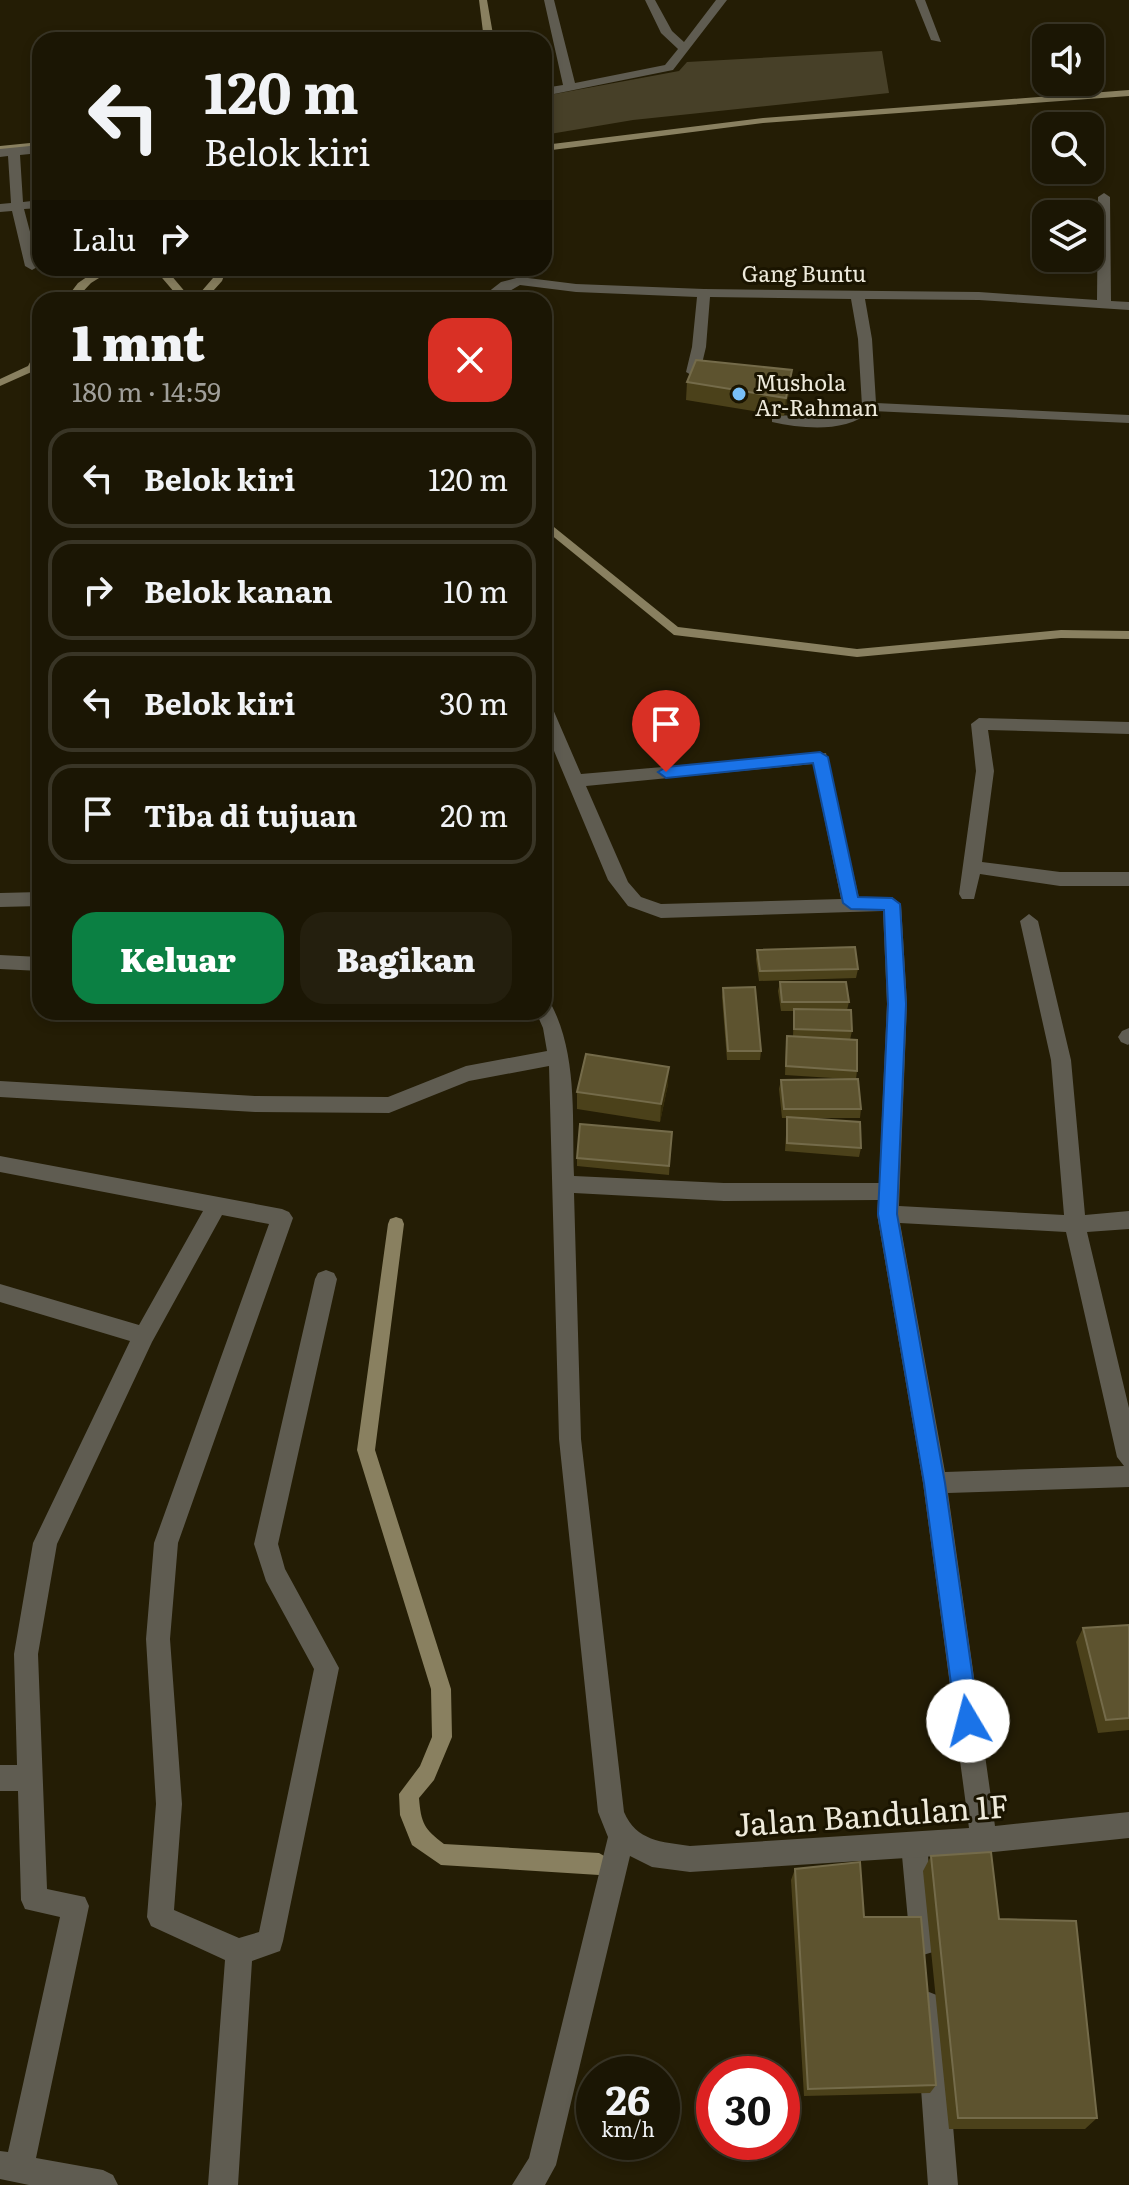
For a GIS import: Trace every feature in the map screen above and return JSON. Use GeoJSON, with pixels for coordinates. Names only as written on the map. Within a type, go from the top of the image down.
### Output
{"type":"FeatureCollection","features":[{"type":"Feature","properties":{"kind":"street"},"geometry":{"type":"LineString","coordinates":[[549,0],[570,88]]}},
{"type":"Feature","properties":{"kind":"street"},"geometry":{"type":"LineString","coordinates":[[650,0],[667,33],[684,48]]}},
{"type":"Feature","properties":{"kind":"street"},"geometry":{"type":"LineString","coordinates":[[552,91],[669,68],[722,0]]}},
{"type":"Feature","properties":{"kind":"street"},"geometry":{"type":"LineString","coordinates":[[920,0],[937,40]]}},
{"type":"Feature","properties":{"kind":"street"},"geometry":{"type":"LineString","coordinates":[[32,150],[7,152],[32,266]]}},
{"type":"Feature","properties":{"kind":"street"},"geometry":{"type":"LineString","coordinates":[[1104,197],[1104,304]]}},
{"type":"Feature","properties":{"kind":"street"},"geometry":{"type":"LineString","coordinates":[[0,208],[32,205]]}},
{"type":"Feature","properties":{"kind":"street","name":"Gang Buntu"},"geometry":{"type":"LineString","coordinates":[[496,292],[520,281],[576,288],[704,293],[979,296],[1129,306]]}},
{"type":"Feature","properties":{"kind":"street"},"geometry":{"type":"LineString","coordinates":[[693,372],[698,356],[704,293]]}},
{"type":"Feature","properties":{"kind":"street"},"geometry":{"type":"LineString","coordinates":[[857,294],[865,339],[869,407]]}},
{"type":"Feature","properties":{"kind":"street"},"geometry":{"type":"LineString","coordinates":[[777,419],[841,422],[857,419],[869,407],[1129,419]]}},
{"type":"Feature","properties":{"kind":"street"},"geometry":{"type":"LineString","coordinates":[[968,894],[985,771],[979,724],[1129,728]]}},
{"type":"Feature","properties":{"kind":"street"},"geometry":{"type":"LineString","coordinates":[[552,727],[621,888],[637,906],[661,911],[892,904],[897,1004],[888,1214],[935,1483],[984,1840]]}},
{"type":"Feature","properties":{"kind":"street"},"geometry":{"type":"LineString","coordinates":[[573,781],[820,757],[851,903]]}},
{"type":"Feature","properties":{"kind":"street"},"geometry":{"type":"LineString","coordinates":[[973,867],[1060,879],[1129,879]]}},
{"type":"Feature","properties":{"kind":"street"},"geometry":{"type":"LineString","coordinates":[[0,900],[32,899]]}},
{"type":"Feature","properties":{"kind":"street"},"geometry":{"type":"LineString","coordinates":[[1029,921],[1061,1060],[1075,1224],[1129,1457]]}},
{"type":"Feature","properties":{"kind":"street"},"geometry":{"type":"LineString","coordinates":[[0,962],[32,964]]}},
{"type":"Feature","properties":{"kind":"street"},"geometry":{"type":"LineString","coordinates":[[527,2185],[542,2165],[621,1837],[611,1812],[570,1439],[559,1056],[548,1020]]}},
{"type":"Feature","properties":{"kind":"street"},"geometry":{"type":"LineString","coordinates":[[0,1089],[255,1104],[389,1105],[466,1074],[559,1056]]}},
{"type":"Feature","properties":{"kind":"street"},"geometry":{"type":"LineString","coordinates":[[0,1164],[282,1218],[166,1543],[158,1639],[169,1804],[160,1917],[239,1952],[270,1941],[327,1668],[274,1573],[266,1544],[326,1279]]}},
{"type":"Feature","properties":{"kind":"street"},"geometry":{"type":"LineString","coordinates":[[564,1184],[724,1192],[887,1191]]}},
{"type":"Feature","properties":{"kind":"street"},"geometry":{"type":"LineString","coordinates":[[103,2185],[10,2167],[76,1906],[34,1900],[26,1654],[45,1543],[144,1336],[217,1205]]}},
{"type":"Feature","properties":{"kind":"street"},"geometry":{"type":"LineString","coordinates":[[888,1214],[1075,1224],[1129,1220]]}},
{"type":"Feature","properties":{"kind":"street"},"geometry":{"type":"LineString","coordinates":[[0,1293],[144,1336]]}},
{"type":"Feature","properties":{"kind":"street"},"geometry":{"type":"LineString","coordinates":[[935,1483],[1129,1476]]}},
{"type":"Feature","properties":{"kind":"street"},"geometry":{"type":"LineString","coordinates":[[0,1778],[31,1778]]}},
{"type":"Feature","properties":{"kind":"street","name":"Jalan Bandulan 1F"},"geometry":{"type":"LineString","coordinates":[[621,1837],[652,1854],[690,1859],[984,1840],[1129,1825]]}},
{"type":"Feature","properties":{"kind":"street"},"geometry":{"type":"LineString","coordinates":[[914,1845],[943,2185]]}},
{"type":"Feature","properties":{"kind":"street"},"geometry":{"type":"LineString","coordinates":[[223,2185],[239,1952]]}},
{"type":"Feature","properties":{"kind":"shaded area"},"geometry":{"type":"Polygon","coordinates":[[[882,51],[889,93],[633,120],[552,134],[552,95],[679,71],[687,62],[882,51]]]}},
{"type":"Feature","properties":{"kind":"building"},"geometry":{"type":"Polygon","coordinates":[[[696,360],[792,370],[786,398],[687,382],[696,360]]]}},
{"type":"Feature","properties":{"kind":"building"},"geometry":{"type":"Polygon","coordinates":[[[855,947],[858,969],[760,971],[757,950],[855,947]]]}},
{"type":"Feature","properties":{"kind":"building"},"geometry":{"type":"Polygon","coordinates":[[[780,982],[846,982],[849,1002],[782,1002],[780,982]]]}},
{"type":"Feature","properties":{"kind":"building"},"geometry":{"type":"Polygon","coordinates":[[[755,987],[761,1051],[728,1051],[723,988],[755,987]]]}},
{"type":"Feature","properties":{"kind":"building"},"geometry":{"type":"Polygon","coordinates":[[[794,1009],[851,1010],[852,1031],[794,1029],[794,1009]]]}},
{"type":"Feature","properties":{"kind":"building"},"geometry":{"type":"Polygon","coordinates":[[[787,1036],[857,1040],[857,1071],[786,1066],[787,1036]]]}},
{"type":"Feature","properties":{"kind":"building"},"geometry":{"type":"Polygon","coordinates":[[[586,1054],[669,1067],[661,1104],[577,1092],[586,1054]]]}},
{"type":"Feature","properties":{"kind":"building"},"geometry":{"type":"Polygon","coordinates":[[[858,1079],[861,1109],[784,1109],[781,1080],[858,1079]]]}},
{"type":"Feature","properties":{"kind":"building"},"geometry":{"type":"Polygon","coordinates":[[[787,1117],[860,1122],[861,1148],[787,1143],[787,1117]]]}},
{"type":"Feature","properties":{"kind":"building"},"geometry":{"type":"Polygon","coordinates":[[[580,1124],[672,1132],[669,1166],[577,1158],[580,1124]]]}},
{"type":"Feature","properties":{"kind":"building"},"geometry":{"type":"Polygon","coordinates":[[[1129,1625],[1129,1718],[1106,1720],[1083,1628],[1129,1625]]]}},
{"type":"Feature","properties":{"kind":"building"},"geometry":{"type":"Polygon","coordinates":[[[991,1852],[999,1919],[1076,1921],[1097,2118],[958,2118],[931,1856],[991,1852]]]}},
{"type":"Feature","properties":{"kind":"building"},"geometry":{"type":"Polygon","coordinates":[[[860,1862],[864,1917],[921,1917],[936,2085],[808,2089],[795,1869],[860,1862]]]}},
{"type":"Feature","properties":{"kind":"waterway"},"geometry":{"type":"LineString","coordinates":[[483,0],[488,32]]}},
{"type":"Feature","properties":{"kind":"waterway"},"geometry":{"type":"LineString","coordinates":[[552,147],[763,121],[1129,93]]}},
{"type":"Feature","properties":{"kind":"waterway"},"geometry":{"type":"LineString","coordinates":[[0,149],[32,146]]}},
{"type":"Feature","properties":{"kind":"waterway"},"geometry":{"type":"LineString","coordinates":[[76,292],[94,276]]}},
{"type":"Feature","properties":{"kind":"waterway"},"geometry":{"type":"LineString","coordinates":[[166,276],[180,292]]}},
{"type":"Feature","properties":{"kind":"waterway"},"geometry":{"type":"LineString","coordinates":[[206,292],[219,276]]}},
{"type":"Feature","properties":{"kind":"waterway"},"geometry":{"type":"LineString","coordinates":[[0,383],[32,368]]}},
{"type":"Feature","properties":{"kind":"waterway"},"geometry":{"type":"LineString","coordinates":[[552,530],[674,631],[857,653],[1061,634],[1129,635]]}},
{"type":"Feature","properties":{"kind":"waterway"},"geometry":{"type":"LineString","coordinates":[[396,1224],[366,1450],[441,1689],[442,1737],[427,1773],[409,1794],[410,1815],[419,1838],[441,1854],[599,1864]]}},
{"type":"Feature","properties":{"kind":"place","name":"Mushola Ar-Rahman"},"geometry":{"type":"Point","coordinates":[739,394]}},
{"type":"Feature","properties":{"kind":"route"},"geometry":{"type":"LineString","coordinates":[[666,772],[820,757],[851,903],[892,904],[897,1004],[888,1214],[935,1483],[968,1721]]}}]}
